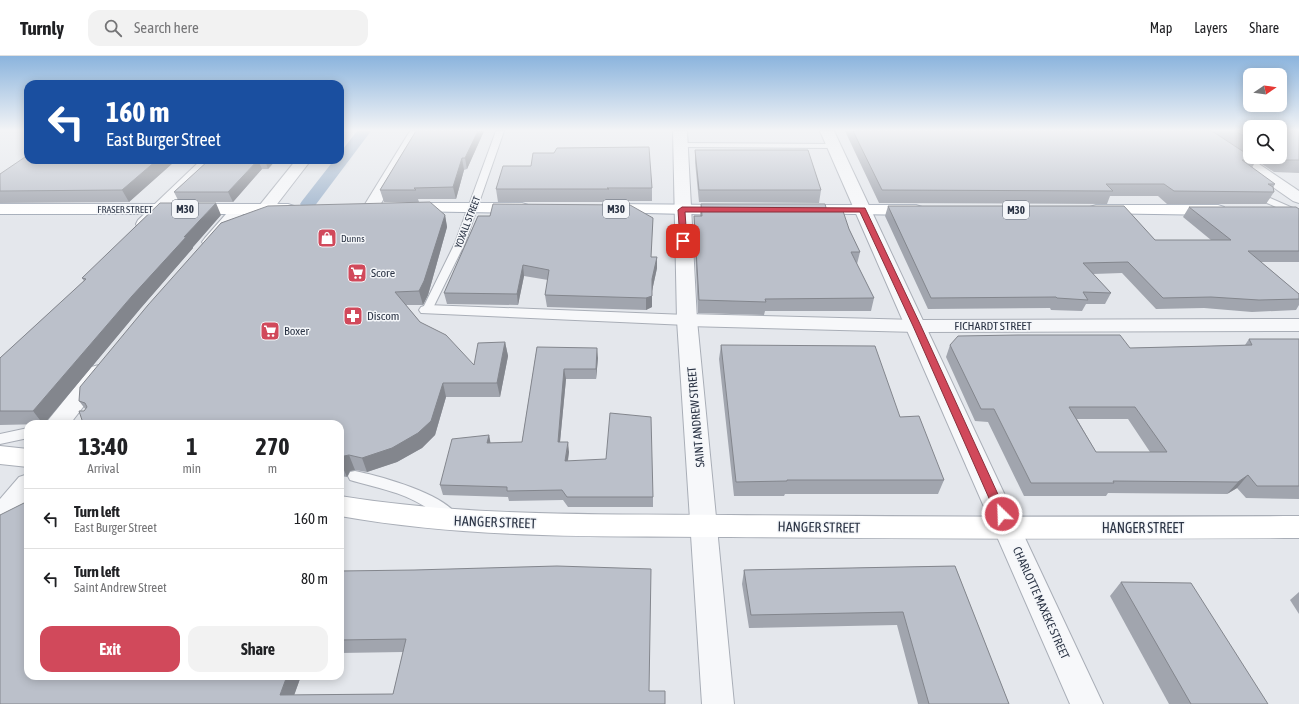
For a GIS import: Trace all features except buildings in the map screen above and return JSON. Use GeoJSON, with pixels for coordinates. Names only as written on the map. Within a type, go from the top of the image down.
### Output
{"type":"FeatureCollection","features":[{"type":"Feature","properties":{"kind":"main road"},"geometry":{"type":"LineString","coordinates":[[1267,211],[1297,207]]}},
{"type":"Feature","properties":{"kind":"main road"},"geometry":{"type":"LineString","coordinates":[[377,209],[535,208]]}},
{"type":"Feature","properties":{"kind":"main road","name":"FRASER STREET"},"geometry":{"type":"LineString","coordinates":[[0,209],[303,209]]}},
{"type":"Feature","properties":{"kind":"main road","name":"M30"},"geometry":{"type":"LineString","coordinates":[[589,209],[744,210]]}},
{"type":"Feature","properties":{"kind":"main road"},"geometry":{"type":"LineString","coordinates":[[784,210],[933,210]]}},
{"type":"Feature","properties":{"kind":"main road"},"geometry":{"type":"LineString","coordinates":[[1083,210],[1237,210]]}},
{"type":"Feature","properties":{"kind":"main road"},"geometry":{"type":"LineString","coordinates":[[0,455],[24,457]]}},
{"type":"Feature","properties":{"kind":"main road","name":"HANGER STREET"},"geometry":{"type":"LineString","coordinates":[[344,507],[384,514],[457,522],[1008,529],[1299,527]]}},
{"type":"Feature","properties":{"kind":"street"},"geometry":{"type":"LineString","coordinates":[[377,209],[401,161]]}},
{"type":"Feature","properties":{"kind":"street","name":"SAINT ANDREW STREET"},"geometry":{"type":"LineString","coordinates":[[681,161],[687,320],[705,526],[718,704]]}},
{"type":"Feature","properties":{"kind":"street","name":"CHARLOTTE MAXEKE STREET"},"geometry":{"type":"LineString","coordinates":[[841,161],[917,326],[1087,704]]}},
{"type":"Feature","properties":{"kind":"street"},"geometry":{"type":"LineString","coordinates":[[1241,161],[1297,207]]}},
{"type":"Feature","properties":{"kind":"street"},"geometry":{"type":"LineString","coordinates":[[131,236],[205,164]]}},
{"type":"Feature","properties":{"kind":"street"},"geometry":{"type":"LineString","coordinates":[[265,209],[301,164]]}},
{"type":"Feature","properties":{"kind":"street"},"geometry":{"type":"LineString","coordinates":[[199,256],[239,209]]}},
{"type":"Feature","properties":{"kind":"street"},"geometry":{"type":"LineString","coordinates":[[427,310],[687,320]]}},
{"type":"Feature","properties":{"kind":"street","name":"FICHARDT STREET"},"geometry":{"type":"LineString","coordinates":[[687,320],[917,326],[1299,325]]}},
{"type":"Feature","properties":{"kind":"street"},"geometry":{"type":"LineString","coordinates":[[61,420],[110,360]]}},
{"type":"Feature","properties":{"kind":"street"},"geometry":{"type":"LineString","coordinates":[[0,517],[24,489]]}},
{"type":"Feature","properties":{"kind":"lane","name":"YOXALL STREET"},"geometry":{"type":"LineString","coordinates":[[427,310],[456,250],[473,208],[489,161]]}},
{"type":"Feature","properties":{"kind":"lane"},"geometry":{"type":"LineString","coordinates":[[0,438],[24,434]]}},
{"type":"Feature","properties":{"kind":"lane"},"geometry":{"type":"LineString","coordinates":[[355,476],[387,482],[413,492],[433,503],[457,522]]}},
{"type":"Feature","properties":{"kind":"waterway"},"geometry":{"type":"LineString","coordinates":[[308,204],[339,164]]}},
{"type":"Feature","properties":{"kind":"place","name":"Dunns"},"geometry":{"type":"Point","coordinates":[327,238]}},
{"type":"Feature","properties":{"kind":"place","name":"Score"},"geometry":{"type":"Point","coordinates":[357,273]}},
{"type":"Feature","properties":{"kind":"place","name":"Discom"},"geometry":{"type":"Point","coordinates":[353,316]}},
{"type":"Feature","properties":{"kind":"place","name":"Boxer"},"geometry":{"type":"Point","coordinates":[270,331]}},
{"type":"Feature","properties":{"kind":"route"},"geometry":{"type":"LineString","coordinates":[[683,241],[682,210],[862,210],[917,326],[1002,514]]}}]}
